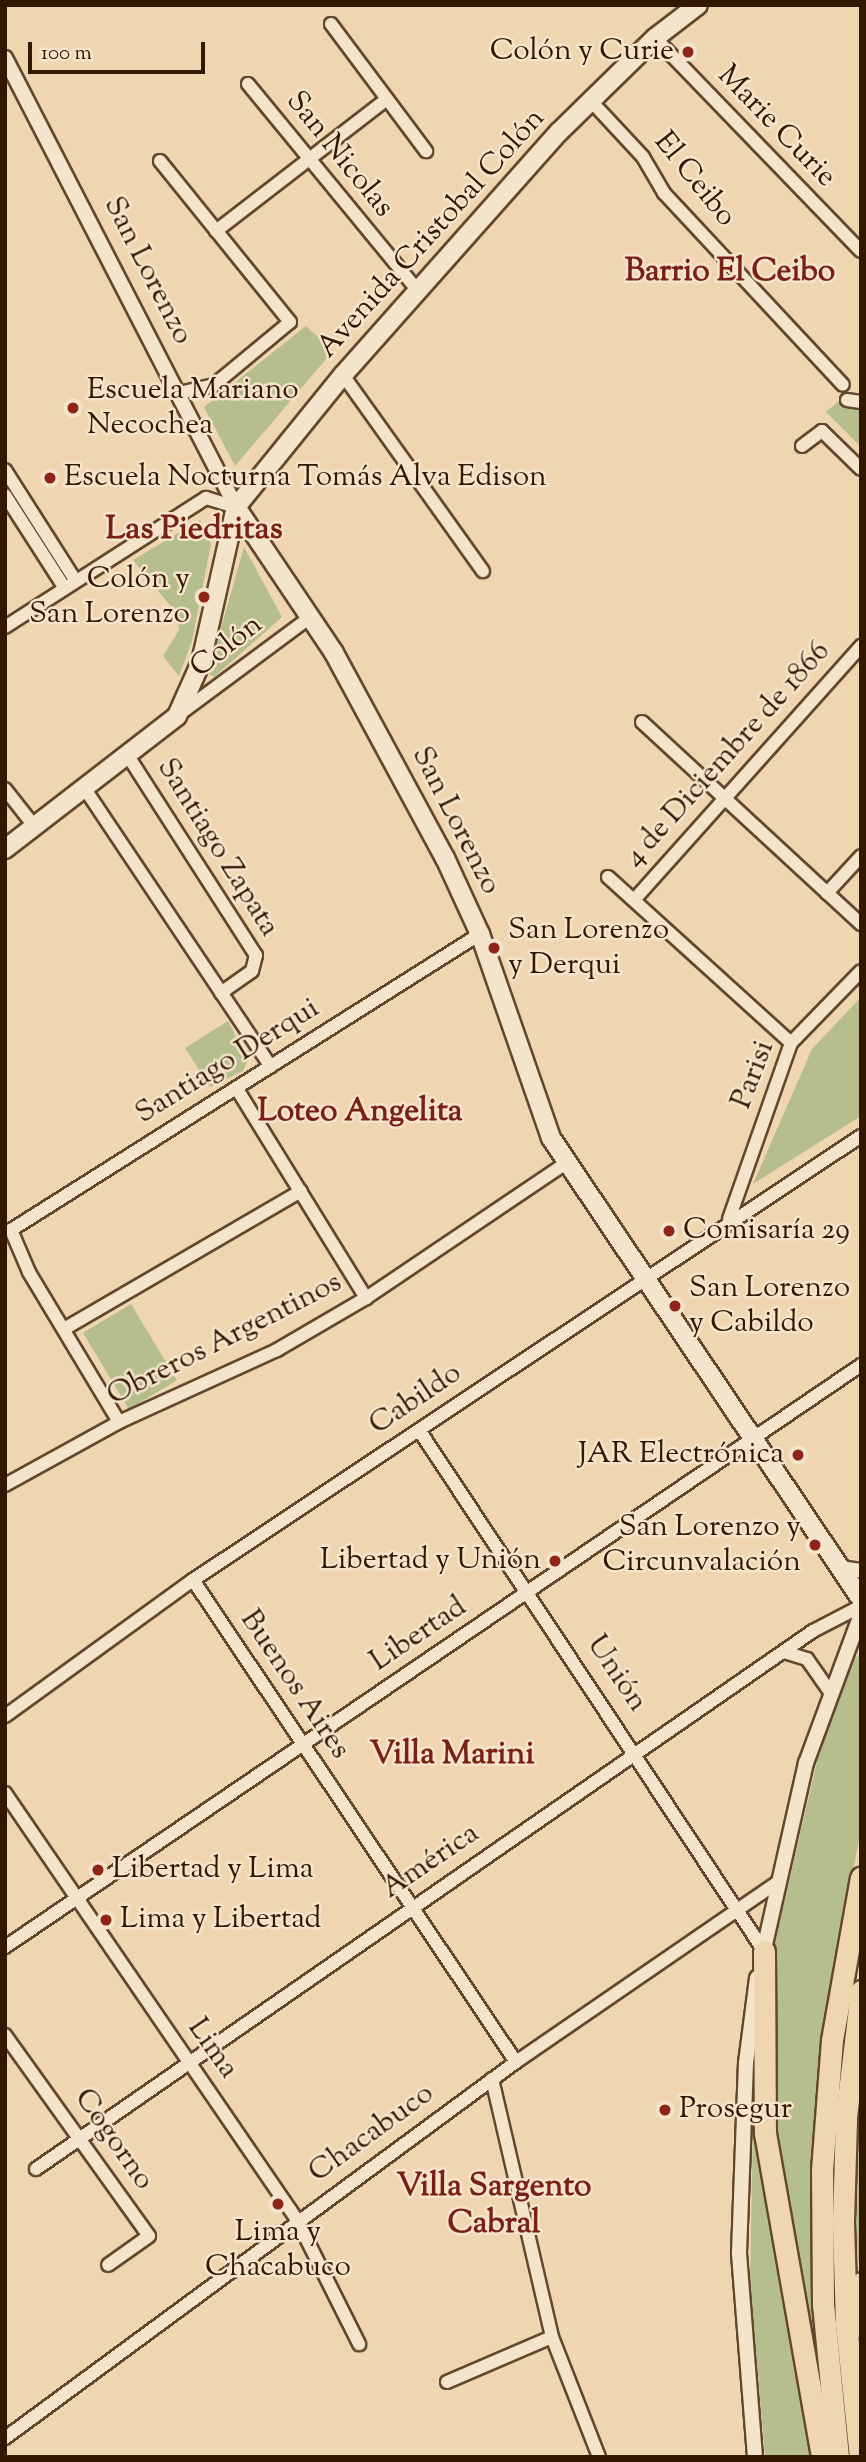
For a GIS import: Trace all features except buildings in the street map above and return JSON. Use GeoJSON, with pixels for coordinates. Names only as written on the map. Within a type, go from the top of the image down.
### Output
{"type":"FeatureCollection","features":[{"type":"Feature","properties":{"kind":"highway"},"geometry":{"type":"LineString","coordinates":[[838,2457],[823,2305],[822,2170],[834,2031],[861,1878]]}},
{"type":"Feature","properties":{"kind":"highway"},"geometry":{"type":"LineString","coordinates":[[764,1951],[765,2133],[822,2457]]}},
{"type":"Feature","properties":{"kind":"highway"},"geometry":{"type":"LineString","coordinates":[[860,2457],[855,2416],[843,2207],[861,1991]]}},
{"type":"Feature","properties":{"kind":"highway"},"geometry":{"type":"LineString","coordinates":[[855,2416],[861,2283]]}},
{"type":"Feature","properties":{"kind":"main road","name":"Avenida Cristobal Colón"},"geometry":{"type":"LineString","coordinates":[[5,849],[177,716],[201,662],[236,507],[343,375],[417,290],[591,101],[655,38],[698,5]]}},
{"type":"Feature","properties":{"kind":"main road","name":"San Lorenzo"},"geometry":{"type":"LineString","coordinates":[[236,507],[309,618],[376,728],[480,934],[535,1107],[566,1163],[861,1599]]}},
{"type":"Feature","properties":{"kind":"street"},"geometry":{"type":"LineString","coordinates":[[331,24],[426,151]]}},
{"type":"Feature","properties":{"kind":"street","name":"Marie Curie"},"geometry":{"type":"LineString","coordinates":[[655,38],[861,251]]}},
{"type":"Feature","properties":{"kind":"street","name":"San Lorenzo"},"geometry":{"type":"LineString","coordinates":[[5,58],[236,507]]}},
{"type":"Feature","properties":{"kind":"street","name":"San Nicolas"},"geometry":{"type":"LineString","coordinates":[[248,84],[307,160],[417,290]]}},
{"type":"Feature","properties":{"kind":"street"},"geometry":{"type":"LineString","coordinates":[[216,231],[387,99]]}},
{"type":"Feature","properties":{"kind":"street","name":"El Ceibo"},"geometry":{"type":"LineString","coordinates":[[591,101],[643,157],[664,194],[843,385]]}},
{"type":"Feature","properties":{"kind":"street"},"geometry":{"type":"LineString","coordinates":[[160,161],[290,321],[214,385],[179,393]]}},
{"type":"Feature","properties":{"kind":"street"},"geometry":{"type":"LineString","coordinates":[[343,375],[483,570]]}},
{"type":"Feature","properties":{"kind":"street"},"geometry":{"type":"LineString","coordinates":[[847,400],[861,402]]}},
{"type":"Feature","properties":{"kind":"street"},"geometry":{"type":"LineString","coordinates":[[802,446],[822,431],[861,469]]}},
{"type":"Feature","properties":{"kind":"street"},"geometry":{"type":"LineString","coordinates":[[5,470],[69,583]]}},
{"type":"Feature","properties":{"kind":"street"},"geometry":{"type":"LineString","coordinates":[[5,495],[69,583]]}},
{"type":"Feature","properties":{"kind":"street"},"geometry":{"type":"LineString","coordinates":[[5,627],[69,583],[206,498],[236,507]]}},
{"type":"Feature","properties":{"kind":"street","name":"Colón"},"geometry":{"type":"LineString","coordinates":[[177,716],[309,618]]}},
{"type":"Feature","properties":{"kind":"street","name":"4 de Diciembre de 1866"},"geometry":{"type":"LineString","coordinates":[[634,900],[861,646]]}},
{"type":"Feature","properties":{"kind":"street"},"geometry":{"type":"LineString","coordinates":[[642,722],[861,923]]}},
{"type":"Feature","properties":{"kind":"street","name":"Santiago Zapata"},"geometry":{"type":"LineString","coordinates":[[128,756],[256,955],[252,971],[221,993]]}},
{"type":"Feature","properties":{"kind":"street"},"geometry":{"type":"LineString","coordinates":[[5,789],[34,827]]}},
{"type":"Feature","properties":{"kind":"street"},"geometry":{"type":"LineString","coordinates":[[85,789],[271,1067]]}},
{"type":"Feature","properties":{"kind":"street"},"geometry":{"type":"LineString","coordinates":[[827,892],[861,856]]}},
{"type":"Feature","properties":{"kind":"street"},"geometry":{"type":"LineString","coordinates":[[608,877],[792,1043]]}},
{"type":"Feature","properties":{"kind":"street","name":"Santiago Derqui"},"geometry":{"type":"LineString","coordinates":[[64,1329],[11,1236],[16,1223],[237,1089],[480,934]]}},
{"type":"Feature","properties":{"kind":"street","name":"Parisi"},"geometry":{"type":"LineString","coordinates":[[729,1219],[792,1043],[861,971]]}},
{"type":"Feature","properties":{"kind":"street"},"geometry":{"type":"LineString","coordinates":[[237,1089],[366,1298]]}},
{"type":"Feature","properties":{"kind":"street","name":"Cabildo"},"geometry":{"type":"LineString","coordinates":[[5,1716],[192,1580],[419,1430],[729,1219],[861,1136]]}},
{"type":"Feature","properties":{"kind":"street","name":"Obreros Argentinos"},"geometry":{"type":"LineString","coordinates":[[7,1480],[119,1422],[277,1350],[366,1298],[566,1163]]}},
{"type":"Feature","properties":{"kind":"street"},"geometry":{"type":"LineString","coordinates":[[119,1422],[64,1329],[301,1191]]}},
{"type":"Feature","properties":{"kind":"street","name":"Libertad"},"geometry":{"type":"LineString","coordinates":[[5,1947],[861,1365]]}},
{"type":"Feature","properties":{"kind":"street","name":"Unión"},"geometry":{"type":"LineString","coordinates":[[419,1430],[638,1754],[737,1914],[764,1951]]}},
{"type":"Feature","properties":{"kind":"street"},"geometry":{"type":"LineString","coordinates":[[840,1568],[861,1572]]}},
{"type":"Feature","properties":{"kind":"street","name":"Buenos Aires"},"geometry":{"type":"LineString","coordinates":[[192,1580],[516,2062]]}},
{"type":"Feature","properties":{"kind":"street","name":"América"},"geometry":{"type":"LineString","coordinates":[[36,2169],[187,2059],[638,1754],[785,1651],[861,1606]]}},
{"type":"Feature","properties":{"kind":"street"},"geometry":{"type":"LineString","coordinates":[[755,2457],[739,2253],[748,2038],[776,1883],[829,1691],[861,1614]]}},
{"type":"Feature","properties":{"kind":"street"},"geometry":{"type":"LineString","coordinates":[[841,1658],[861,1642]]}},
{"type":"Feature","properties":{"kind":"street"},"geometry":{"type":"LineString","coordinates":[[785,1651],[807,1659],[829,1691]]}},
{"type":"Feature","properties":{"kind":"street","name":"Lima"},"geometry":{"type":"LineString","coordinates":[[5,1793],[298,2220],[359,2344]]}},
{"type":"Feature","properties":{"kind":"street","name":"Chacabuco"},"geometry":{"type":"LineString","coordinates":[[7,2433],[492,2079],[737,1914],[776,1883]]}},
{"type":"Feature","properties":{"kind":"street","name":"Cogorno"},"geometry":{"type":"LineString","coordinates":[[5,2035],[149,2236],[108,2265]]}},
{"type":"Feature","properties":{"kind":"street"},"geometry":{"type":"LineString","coordinates":[[492,2079],[552,2337],[599,2457]]}},
{"type":"Feature","properties":{"kind":"street"},"geometry":{"type":"LineString","coordinates":[[447,2382],[552,2337]]}},
{"type":"Feature","properties":{"kind":"green space"},"geometry":{"type":"Polygon","coordinates":[[[306,326],[333,351],[235,466],[204,407],[306,326]]]}},
{"type":"Feature","properties":{"kind":"green space"},"geometry":{"type":"Polygon","coordinates":[[[840,400],[861,409],[861,447],[826,412],[840,400]]]}},
{"type":"Feature","properties":{"kind":"green space"},"geometry":{"type":"Polygon","coordinates":[[[200,520],[211,544],[192,641],[179,676],[163,656],[179,630],[178,615],[133,560],[200,520]]]}},
{"type":"Feature","properties":{"kind":"green space"},"geometry":{"type":"Polygon","coordinates":[[[244,547],[282,617],[214,677],[209,674],[211,663],[244,547]]]}},
{"type":"Feature","properties":{"kind":"green space"},"geometry":{"type":"Polygon","coordinates":[[[861,997],[861,1116],[753,1184],[812,1049],[861,997]]]}},
{"type":"Feature","properties":{"kind":"green space"},"geometry":{"type":"Polygon","coordinates":[[[228,1021],[248,1059],[243,1071],[210,1087],[185,1048],[228,1021]]]}},
{"type":"Feature","properties":{"kind":"green space"},"geometry":{"type":"Polygon","coordinates":[[[131,1304],[177,1380],[129,1409],[83,1333],[131,1304]]]}},
{"type":"Feature","properties":{"kind":"green space"},"geometry":{"type":"Polygon","coordinates":[[[861,1654],[861,1831],[828,1995],[812,2149],[816,2364],[770,2138],[772,1955],[818,1757],[852,1660],[861,1654]]]}},
{"type":"Feature","properties":{"kind":"green space"},"geometry":{"type":"Polygon","coordinates":[[[754,2071],[756,2103],[816,2457],[765,2457],[750,2279],[754,2071]]]}},
{"type":"Feature","properties":{"kind":"green space"},"geometry":{"type":"Polygon","coordinates":[[[861,2080],[861,2254],[857,2265],[853,2227],[861,2080]]]}},
{"type":"Feature","properties":{"kind":"place","name":"Colón y Curie"},"geometry":{"type":"Point","coordinates":[688,52]}},
{"type":"Feature","properties":{"kind":"place","name":"Escuela Mariano Necochea"},"geometry":{"type":"Point","coordinates":[73,408]}},
{"type":"Feature","properties":{"kind":"place","name":"Escuela Nocturna Tomás Alva Edison"},"geometry":{"type":"Point","coordinates":[50,478]}},
{"type":"Feature","properties":{"kind":"place","name":"Colón y San Lorenzo"},"geometry":{"type":"Point","coordinates":[204,597]}},
{"type":"Feature","properties":{"kind":"place","name":"San Lorenzo y Derqui"},"geometry":{"type":"Point","coordinates":[494,948]}},
{"type":"Feature","properties":{"kind":"place","name":"Comisaría 29"},"geometry":{"type":"Point","coordinates":[669,1231]}},
{"type":"Feature","properties":{"kind":"place","name":"San Lorenzo y Cabildo"},"geometry":{"type":"Point","coordinates":[675,1306]}},
{"type":"Feature","properties":{"kind":"place","name":"JAR Electrónica"},"geometry":{"type":"Point","coordinates":[798,1455]}},
{"type":"Feature","properties":{"kind":"place","name":"San Lorenzo y Circunvalación"},"geometry":{"type":"Point","coordinates":[815,1545]}},
{"type":"Feature","properties":{"kind":"place","name":"Libertad y Unión"},"geometry":{"type":"Point","coordinates":[555,1561]}},
{"type":"Feature","properties":{"kind":"place","name":"Libertad y Lima"},"geometry":{"type":"Point","coordinates":[98,1870]}},
{"type":"Feature","properties":{"kind":"place","name":"Lima y Libertad"},"geometry":{"type":"Point","coordinates":[106,1920]}},
{"type":"Feature","properties":{"kind":"place","name":"Prosegur"},"geometry":{"type":"Point","coordinates":[665,2110]}},
{"type":"Feature","properties":{"kind":"place","name":"Lima y Chacabuco"},"geometry":{"type":"Point","coordinates":[278,2204]}},
{"type":"Feature","properties":{"kind":"district","name":"Barrio El Ceibo"},"geometry":{"type":"Point","coordinates":[730,272]}},
{"type":"Feature","properties":{"kind":"district","name":"Las Piedritas"},"geometry":{"type":"Point","coordinates":[194,531]}},
{"type":"Feature","properties":{"kind":"district","name":"Loteo Angelita"},"geometry":{"type":"Point","coordinates":[360,1112]}},
{"type":"Feature","properties":{"kind":"district","name":"Villa Marini"},"geometry":{"type":"Point","coordinates":[452,1755]}},
{"type":"Feature","properties":{"kind":"district","name":"Villa Sargento Cabral"},"geometry":{"type":"Point","coordinates":[494,2206]}}]}
